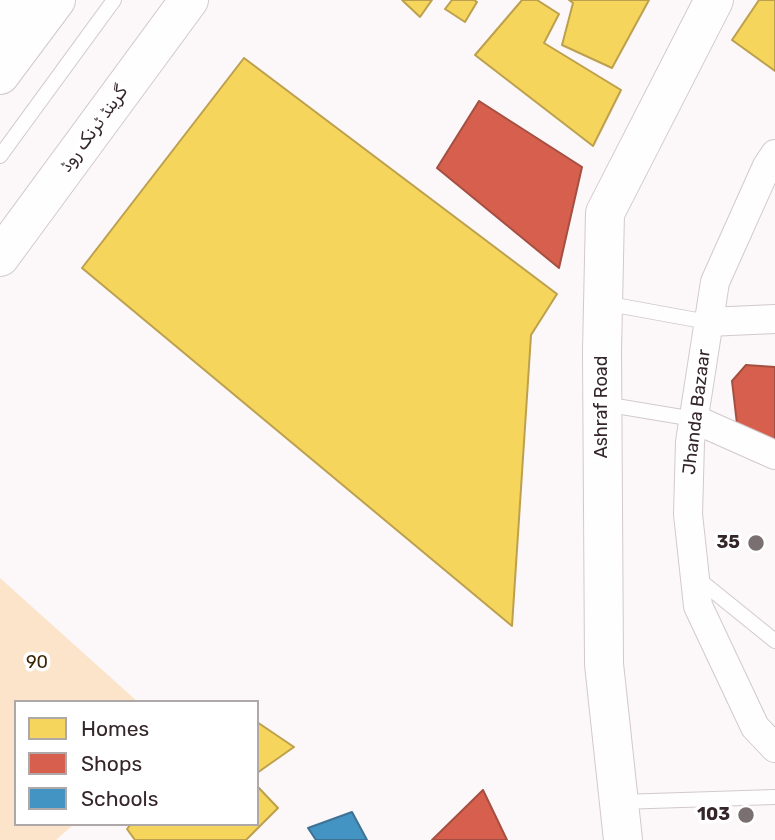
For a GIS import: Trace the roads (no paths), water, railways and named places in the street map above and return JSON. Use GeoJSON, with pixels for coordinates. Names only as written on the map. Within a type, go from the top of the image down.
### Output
{"type":"FeatureCollection","features":[{"type":"Feature","properties":{"kind":"main road"},"geometry":{"type":"LineString","coordinates":[[0,30],[24,0]]}},
{"type":"Feature","properties":{"kind":"main road"},"geometry":{"type":"LineString","coordinates":[[0,75],[56,0]]}},
{"type":"Feature","properties":{"kind":"main road","name":"گرینڈ ٹرنک روڈ"},"geometry":{"type":"LineString","coordinates":[[0,257],[189,0]]}},
{"type":"Feature","properties":{"kind":"main road","name":"Ashraf Road"},"geometry":{"type":"LineString","coordinates":[[623,840],[604,664],[602,404],[605,214],[714,0]]}},
{"type":"Feature","properties":{"kind":"street","name":"Jhanda Bazaar"},"geometry":{"type":"LineString","coordinates":[[772,163],[715,282],[690,442],[688,514],[698,606],[755,727],[775,748]]}},
{"type":"Feature","properties":{"kind":"street"},"geometry":{"type":"LineString","coordinates":[[708,322],[775,319]]}},
{"type":"Feature","properties":{"kind":"street"},"geometry":{"type":"LineString","coordinates":[[694,419],[775,455]]}},
{"type":"Feature","properties":{"kind":"lane"},"geometry":{"type":"LineString","coordinates":[[0,156],[114,0]]}},
{"type":"Feature","properties":{"kind":"lane"},"geometry":{"type":"LineString","coordinates":[[603,303],[708,322]]}},
{"type":"Feature","properties":{"kind":"lane"},"geometry":{"type":"LineString","coordinates":[[602,404],[694,419]]}},
{"type":"Feature","properties":{"kind":"lane"},"geometry":{"type":"LineString","coordinates":[[695,577],[775,641]]}},
{"type":"Feature","properties":{"kind":"lane"},"geometry":{"type":"LineString","coordinates":[[619,802],[775,797]]}},
{"type":"Feature","properties":{"kind":"place","name":"35"},"geometry":{"type":"Point","coordinates":[756,543]}},
{"type":"Feature","properties":{"kind":"place","name":"103"},"geometry":{"type":"Point","coordinates":[746,815]}},
{"type":"Feature","properties":{"kind":"park label","name":"90"},"geometry":{"type":"Point","coordinates":[37,663]}}]}
